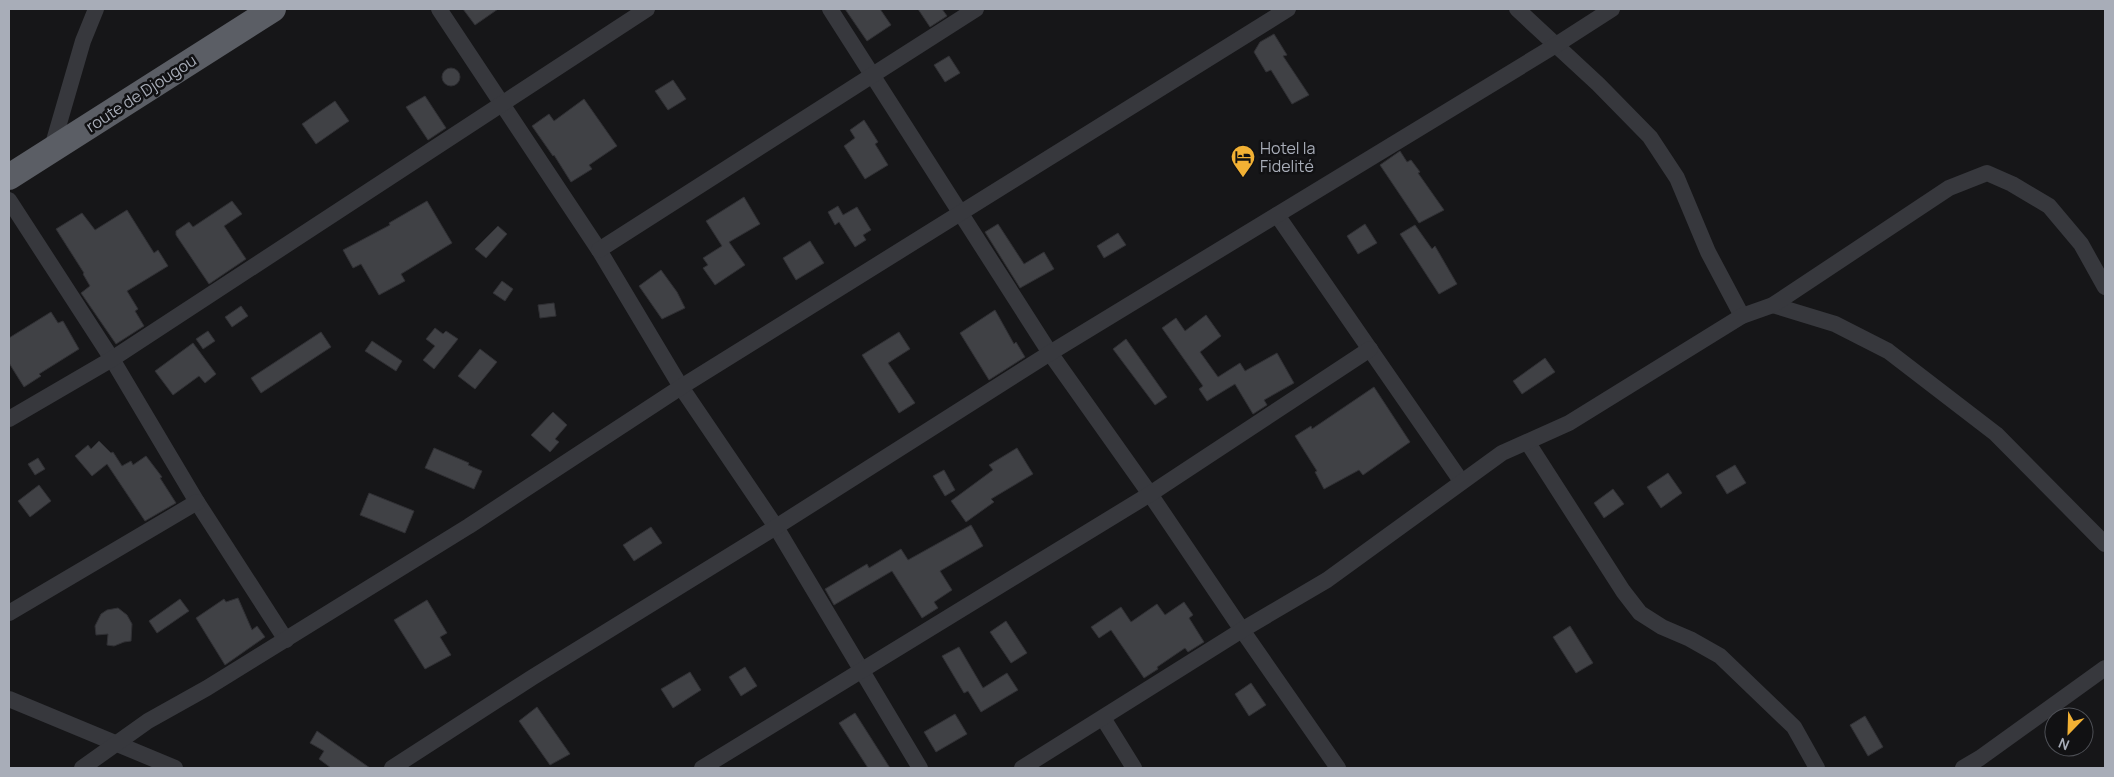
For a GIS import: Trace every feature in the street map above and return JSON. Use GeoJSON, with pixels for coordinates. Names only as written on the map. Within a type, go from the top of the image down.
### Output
{"type":"FeatureCollection","features":[{"type":"Feature","properties":{"kind":"highway","name":"route de Djougou"},"geometry":{"type":"LineString","coordinates":[[9,177],[273,9]]}},
{"type":"Feature","properties":{"kind":"street"},"geometry":{"type":"LineString","coordinates":[[50,151],[83,41],[96,9]]}},
{"type":"Feature","properties":{"kind":"street"},"geometry":{"type":"LineString","coordinates":[[439,9],[599,250],[681,387],[776,527],[920,768]]}},
{"type":"Feature","properties":{"kind":"street"},"geometry":{"type":"LineString","coordinates":[[9,419],[112,359],[647,9]]}},
{"type":"Feature","properties":{"kind":"street"},"geometry":{"type":"LineString","coordinates":[[830,9],[1050,353],[1150,494],[1338,768]]}},
{"type":"Feature","properties":{"kind":"street"},"geometry":{"type":"LineString","coordinates":[[599,250],[976,9]]}},
{"type":"Feature","properties":{"kind":"street"},"geometry":{"type":"LineString","coordinates":[[82,768],[148,721],[286,640],[470,526],[681,387],[1288,9]]}},
{"type":"Feature","properties":{"kind":"street"},"geometry":{"type":"LineString","coordinates":[[1517,9],[1650,137],[1676,178],[1708,252],[1742,316]]}},
{"type":"Feature","properties":{"kind":"street"},"geometry":{"type":"LineString","coordinates":[[392,768],[533,677],[776,527],[1050,353],[1612,9]]}},
{"type":"Feature","properties":{"kind":"street"},"geometry":{"type":"LineString","coordinates":[[1022,768],[1242,630],[1327,580],[1502,453],[1569,423],[1742,316],[1773,305],[1949,188],[1987,173],[2012,184],[2049,206],[2081,244],[2105,287]]}},
{"type":"Feature","properties":{"kind":"street"},"geometry":{"type":"LineString","coordinates":[[9,200],[112,359],[197,502],[286,640]]}},
{"type":"Feature","properties":{"kind":"street"},"geometry":{"type":"LineString","coordinates":[[1277,214],[1461,481]]}},
{"type":"Feature","properties":{"kind":"street"},"geometry":{"type":"LineString","coordinates":[[1773,305],[1835,324],[1888,352],[1996,434],[2105,544]]}},
{"type":"Feature","properties":{"kind":"street"},"geometry":{"type":"LineString","coordinates":[[702,768],[1150,494],[1370,349]]}},
{"type":"Feature","properties":{"kind":"street"},"geometry":{"type":"LineString","coordinates":[[1528,443],[1623,591],[1640,613],[1662,627],[1690,639],[1720,656],[1794,727],[1817,768]]}},
{"type":"Feature","properties":{"kind":"street"},"geometry":{"type":"LineString","coordinates":[[9,613],[197,502]]}},
{"type":"Feature","properties":{"kind":"street"},"geometry":{"type":"LineString","coordinates":[[1963,768],[1980,758],[2105,668]]}},
{"type":"Feature","properties":{"kind":"street"},"geometry":{"type":"LineString","coordinates":[[9,699],[175,768]]}},
{"type":"Feature","properties":{"kind":"street"},"geometry":{"type":"LineString","coordinates":[[1103,718],[1134,768]]}},
{"type":"Feature","properties":{"kind":"building"},"geometry":{"type":"Polygon","coordinates":[[[463,9],[498,9],[475,25],[463,9]]]}},
{"type":"Feature","properties":{"kind":"building"},"geometry":{"type":"Polygon","coordinates":[[[845,9],[880,9],[891,25],[867,41],[845,9]]]}},
{"type":"Feature","properties":{"kind":"building"},"geometry":{"type":"Polygon","coordinates":[[[918,9],[942,9],[947,16],[930,27],[918,9]]]}},
{"type":"Feature","properties":{"kind":"building"},"geometry":{"type":"Polygon","coordinates":[[[1274,34],[1287,55],[1283,56],[1309,95],[1292,104],[1271,70],[1266,72],[1254,52],[1260,42],[1274,34]]]}},
{"type":"Feature","properties":{"kind":"building"},"geometry":{"type":"Polygon","coordinates":[[[949,56],[960,73],[945,82],[934,65],[949,56]]]}},
{"type":"Feature","properties":{"kind":"building"},"geometry":{"type":"Polygon","coordinates":[[[451,68],[457,71],[460,77],[457,83],[451,86],[445,83],[442,77],[445,71],[451,68]]]}},
{"type":"Feature","properties":{"kind":"building"},"geometry":{"type":"Polygon","coordinates":[[[673,80],[686,99],[668,110],[655,91],[673,80]]]}},
{"type":"Feature","properties":{"kind":"building"},"geometry":{"type":"Polygon","coordinates":[[[425,96],[446,128],[428,140],[406,107],[425,96]]]}},
{"type":"Feature","properties":{"kind":"building"},"geometry":{"type":"Polygon","coordinates":[[[584,99],[617,146],[589,165],[592,169],[571,182],[532,126],[549,114],[554,121],[584,99]]]}},
{"type":"Feature","properties":{"kind":"building"},"geometry":{"type":"Polygon","coordinates":[[[335,101],[349,121],[316,144],[302,124],[335,101]]]}},
{"type":"Feature","properties":{"kind":"building"},"geometry":{"type":"Polygon","coordinates":[[[864,120],[878,142],[875,144],[888,165],[865,179],[844,146],[855,138],[850,130],[864,120]]]}},
{"type":"Feature","properties":{"kind":"building"},"geometry":{"type":"Polygon","coordinates":[[[1400,151],[1407,162],[1411,160],[1420,172],[1418,173],[1444,210],[1419,223],[1380,165],[1400,151]]]}},
{"type":"Feature","properties":{"kind":"building"},"geometry":{"type":"Polygon","coordinates":[[[744,197],[760,224],[729,242],[745,265],[715,285],[703,268],[708,265],[703,258],[722,246],[706,221],[744,197]]]}},
{"type":"Feature","properties":{"kind":"building"},"geometry":{"type":"Polygon","coordinates":[[[232,201],[242,214],[224,226],[246,259],[209,284],[176,235],[176,231],[189,222],[193,227],[232,201]]]}},
{"type":"Feature","properties":{"kind":"building"},"geometry":{"type":"Polygon","coordinates":[[[427,201],[452,243],[401,274],[405,281],[379,295],[361,264],[353,268],[343,250],[390,225],[389,223],[427,201]]]}},
{"type":"Feature","properties":{"kind":"building"},"geometry":{"type":"Polygon","coordinates":[[[838,206],[843,215],[857,207],[871,230],[863,235],[866,240],[855,247],[839,222],[835,225],[828,212],[838,206]]]}},
{"type":"Feature","properties":{"kind":"building"},"geometry":{"type":"Polygon","coordinates":[[[127,210],[154,253],[158,250],[168,266],[127,291],[138,309],[135,311],[144,326],[116,344],[81,293],[90,286],[84,273],[56,229],[82,213],[95,230],[127,210]]]}},
{"type":"Feature","properties":{"kind":"building"},"geometry":{"type":"Polygon","coordinates":[[[998,224],[1024,264],[1044,252],[1054,269],[1020,288],[985,232],[998,224]]]}},
{"type":"Feature","properties":{"kind":"building"},"geometry":{"type":"Polygon","coordinates":[[[1365,224],[1377,243],[1358,254],[1347,236],[1365,224]]]}},
{"type":"Feature","properties":{"kind":"building"},"geometry":{"type":"Polygon","coordinates":[[[1415,225],[1432,249],[1435,246],[1457,284],[1439,294],[1400,234],[1415,225]]]}},
{"type":"Feature","properties":{"kind":"building"},"geometry":{"type":"Polygon","coordinates":[[[498,226],[507,234],[486,258],[475,249],[498,226]]]}},
{"type":"Feature","properties":{"kind":"building"},"geometry":{"type":"Polygon","coordinates":[[[1118,233],[1126,245],[1104,258],[1097,246],[1118,233]]]}},
{"type":"Feature","properties":{"kind":"building"},"geometry":{"type":"Polygon","coordinates":[[[810,241],[824,263],[796,280],[783,258],[810,241]]]}},
{"type":"Feature","properties":{"kind":"building"},"geometry":{"type":"Polygon","coordinates":[[[661,270],[677,292],[685,308],[662,319],[639,286],[661,270]]]}},
{"type":"Feature","properties":{"kind":"building"},"geometry":{"type":"Polygon","coordinates":[[[502,281],[513,289],[505,301],[493,293],[502,281]]]}},
{"type":"Feature","properties":{"kind":"building"},"geometry":{"type":"Polygon","coordinates":[[[554,303],[556,316],[540,318],[538,305],[554,303]]]}},
{"type":"Feature","properties":{"kind":"building"},"geometry":{"type":"Polygon","coordinates":[[[241,306],[248,316],[232,327],[225,317],[241,306]]]}},
{"type":"Feature","properties":{"kind":"building"},"geometry":{"type":"Polygon","coordinates":[[[995,310],[1014,344],[1016,342],[1025,357],[989,380],[960,333],[995,310]]]}},
{"type":"Feature","properties":{"kind":"building"},"geometry":{"type":"Polygon","coordinates":[[[51,312],[58,323],[63,321],[79,349],[39,374],[41,376],[24,387],[9,363],[9,338],[51,312]]]}},
{"type":"Feature","properties":{"kind":"building"},"geometry":{"type":"Polygon","coordinates":[[[1206,315],[1221,336],[1200,352],[1218,377],[1240,363],[1245,371],[1277,353],[1294,383],[1264,400],[1267,405],[1253,414],[1235,384],[1207,401],[1199,389],[1203,386],[1162,328],[1176,318],[1185,331],[1206,315]]]}},
{"type":"Feature","properties":{"kind":"building"},"geometry":{"type":"Polygon","coordinates":[[[435,328],[443,334],[446,331],[458,339],[434,369],[423,360],[435,346],[426,339],[435,328]]]}},
{"type":"Feature","properties":{"kind":"building"},"geometry":{"type":"Polygon","coordinates":[[[208,331],[215,341],[203,349],[196,339],[208,331]]]}},
{"type":"Feature","properties":{"kind":"building"},"geometry":{"type":"Polygon","coordinates":[[[321,332],[331,347],[261,393],[251,378],[321,332]]]}},
{"type":"Feature","properties":{"kind":"building"},"geometry":{"type":"Polygon","coordinates":[[[899,332],[910,349],[888,363],[915,403],[899,413],[862,355],[899,332]]]}},
{"type":"Feature","properties":{"kind":"building"},"geometry":{"type":"Polygon","coordinates":[[[1126,339],[1167,397],[1155,405],[1113,349],[1126,339]]]}},
{"type":"Feature","properties":{"kind":"building"},"geometry":{"type":"Polygon","coordinates":[[[372,341],[402,361],[396,371],[365,351],[372,341]]]}},
{"type":"Feature","properties":{"kind":"building"},"geometry":{"type":"Polygon","coordinates":[[[193,343],[216,374],[205,383],[199,376],[173,395],[155,371],[193,343]]]}},
{"type":"Feature","properties":{"kind":"building"},"geometry":{"type":"Polygon","coordinates":[[[480,349],[497,362],[475,389],[458,376],[480,349]]]}},
{"type":"Feature","properties":{"kind":"building"},"geometry":{"type":"Polygon","coordinates":[[[1545,358],[1555,372],[1522,394],[1513,381],[1545,358]]]}},
{"type":"Feature","properties":{"kind":"building"},"geometry":{"type":"Polygon","coordinates":[[[1374,387],[1410,442],[1363,475],[1359,470],[1324,489],[1315,472],[1317,471],[1295,436],[1311,426],[1312,429],[1374,387]]]}},
{"type":"Feature","properties":{"kind":"building"},"geometry":{"type":"Polygon","coordinates":[[[553,412],[567,425],[555,439],[559,442],[550,452],[531,435],[553,412]]]}},
{"type":"Feature","properties":{"kind":"building"},"geometry":{"type":"Polygon","coordinates":[[[99,441],[111,453],[113,452],[122,466],[131,461],[133,465],[146,456],[162,477],[160,478],[176,503],[145,521],[107,464],[92,476],[75,456],[88,445],[91,449],[99,441]]]}},
{"type":"Feature","properties":{"kind":"building"},"geometry":{"type":"Polygon","coordinates":[[[434,448],[469,463],[468,465],[482,471],[474,489],[425,468],[434,448]]]}},
{"type":"Feature","properties":{"kind":"building"},"geometry":{"type":"Polygon","coordinates":[[[1017,448],[1033,474],[991,499],[994,502],[966,522],[951,501],[993,470],[989,465],[1017,448]]]}},
{"type":"Feature","properties":{"kind":"building"},"geometry":{"type":"Polygon","coordinates":[[[38,458],[45,469],[35,475],[28,464],[38,458]]]}},
{"type":"Feature","properties":{"kind":"building"},"geometry":{"type":"Polygon","coordinates":[[[1735,465],[1746,483],[1727,494],[1716,476],[1735,465]]]}},
{"type":"Feature","properties":{"kind":"building"},"geometry":{"type":"Polygon","coordinates":[[[944,470],[955,490],[945,496],[933,476],[944,470]]]}},
{"type":"Feature","properties":{"kind":"building"},"geometry":{"type":"Polygon","coordinates":[[[1668,473],[1682,493],[1661,508],[1647,487],[1668,473]]]}},
{"type":"Feature","properties":{"kind":"building"},"geometry":{"type":"Polygon","coordinates":[[[39,485],[51,501],[30,517],[18,501],[39,485]]]}},
{"type":"Feature","properties":{"kind":"building"},"geometry":{"type":"Polygon","coordinates":[[[1613,489],[1624,504],[1604,518],[1594,503],[1613,489]]]}},
{"type":"Feature","properties":{"kind":"building"},"geometry":{"type":"Polygon","coordinates":[[[369,493],[414,511],[405,533],[360,515],[369,493]]]}},
{"type":"Feature","properties":{"kind":"building"},"geometry":{"type":"Polygon","coordinates":[[[971,525],[983,546],[940,571],[952,590],[934,602],[938,608],[922,618],[892,571],[834,605],[825,589],[867,564],[869,568],[901,549],[908,560],[971,525]]]}},
{"type":"Feature","properties":{"kind":"building"},"geometry":{"type":"Polygon","coordinates":[[[651,527],[662,543],[634,561],[623,545],[651,527]]]}},
{"type":"Feature","properties":{"kind":"building"},"geometry":{"type":"Polygon","coordinates":[[[238,598],[252,630],[257,626],[265,637],[225,665],[196,618],[224,599],[226,602],[238,598]]]}},
{"type":"Feature","properties":{"kind":"building"},"geometry":{"type":"Polygon","coordinates":[[[180,599],[189,611],[157,633],[149,621],[180,599]]]}},
{"type":"Feature","properties":{"kind":"building"},"geometry":{"type":"Polygon","coordinates":[[[427,600],[447,633],[440,637],[451,655],[425,669],[394,620],[427,600]]]}},
{"type":"Feature","properties":{"kind":"building"},"geometry":{"type":"Polygon","coordinates":[[[1184,602],[1193,615],[1189,618],[1204,642],[1188,652],[1185,648],[1144,678],[1111,630],[1099,638],[1091,627],[1121,607],[1131,622],[1157,604],[1165,615],[1184,602]]]}},
{"type":"Feature","properties":{"kind":"building"},"geometry":{"type":"Polygon","coordinates":[[[118,608],[127,615],[132,624],[131,641],[114,646],[107,645],[108,634],[96,635],[95,626],[101,614],[107,610],[118,608]]]}},
{"type":"Feature","properties":{"kind":"building"},"geometry":{"type":"Polygon","coordinates":[[[1006,621],[1027,653],[1011,663],[990,632],[1006,621]]]}},
{"type":"Feature","properties":{"kind":"building"},"geometry":{"type":"Polygon","coordinates":[[[1570,626],[1593,663],[1576,673],[1553,637],[1570,626]]]}},
{"type":"Feature","properties":{"kind":"building"},"geometry":{"type":"Polygon","coordinates":[[[959,647],[983,688],[1007,673],[1018,690],[981,712],[968,691],[964,693],[942,656],[959,647]]]}},
{"type":"Feature","properties":{"kind":"building"},"geometry":{"type":"Polygon","coordinates":[[[745,667],[757,686],[741,696],[729,677],[745,667]]]}},
{"type":"Feature","properties":{"kind":"building"},"geometry":{"type":"Polygon","coordinates":[[[690,672],[701,690],[673,708],[661,689],[690,672]]]}},
{"type":"Feature","properties":{"kind":"building"},"geometry":{"type":"Polygon","coordinates":[[[1251,683],[1266,705],[1249,716],[1235,694],[1251,683]]]}},
{"type":"Feature","properties":{"kind":"building"},"geometry":{"type":"Polygon","coordinates":[[[537,707],[570,754],[550,765],[519,721],[537,707]]]}},
{"type":"Feature","properties":{"kind":"building"},"geometry":{"type":"Polygon","coordinates":[[[855,713],[890,768],[868,768],[839,723],[855,713]]]}},
{"type":"Feature","properties":{"kind":"building"},"geometry":{"type":"Polygon","coordinates":[[[955,714],[967,734],[936,752],[924,732],[955,714]]]}},
{"type":"Feature","properties":{"kind":"building"},"geometry":{"type":"Polygon","coordinates":[[[1865,716],[1883,747],[1868,756],[1850,725],[1865,716]]]}},
{"type":"Feature","properties":{"kind":"building"},"geometry":{"type":"Polygon","coordinates":[[[317,731],[370,768],[331,768],[319,759],[324,751],[310,743],[317,731]]]}},
{"type":"Feature","properties":{"kind":"place","name":"Hotel la Fidelité"},"geometry":{"type":"Point","coordinates":[1243,178]}}]}
